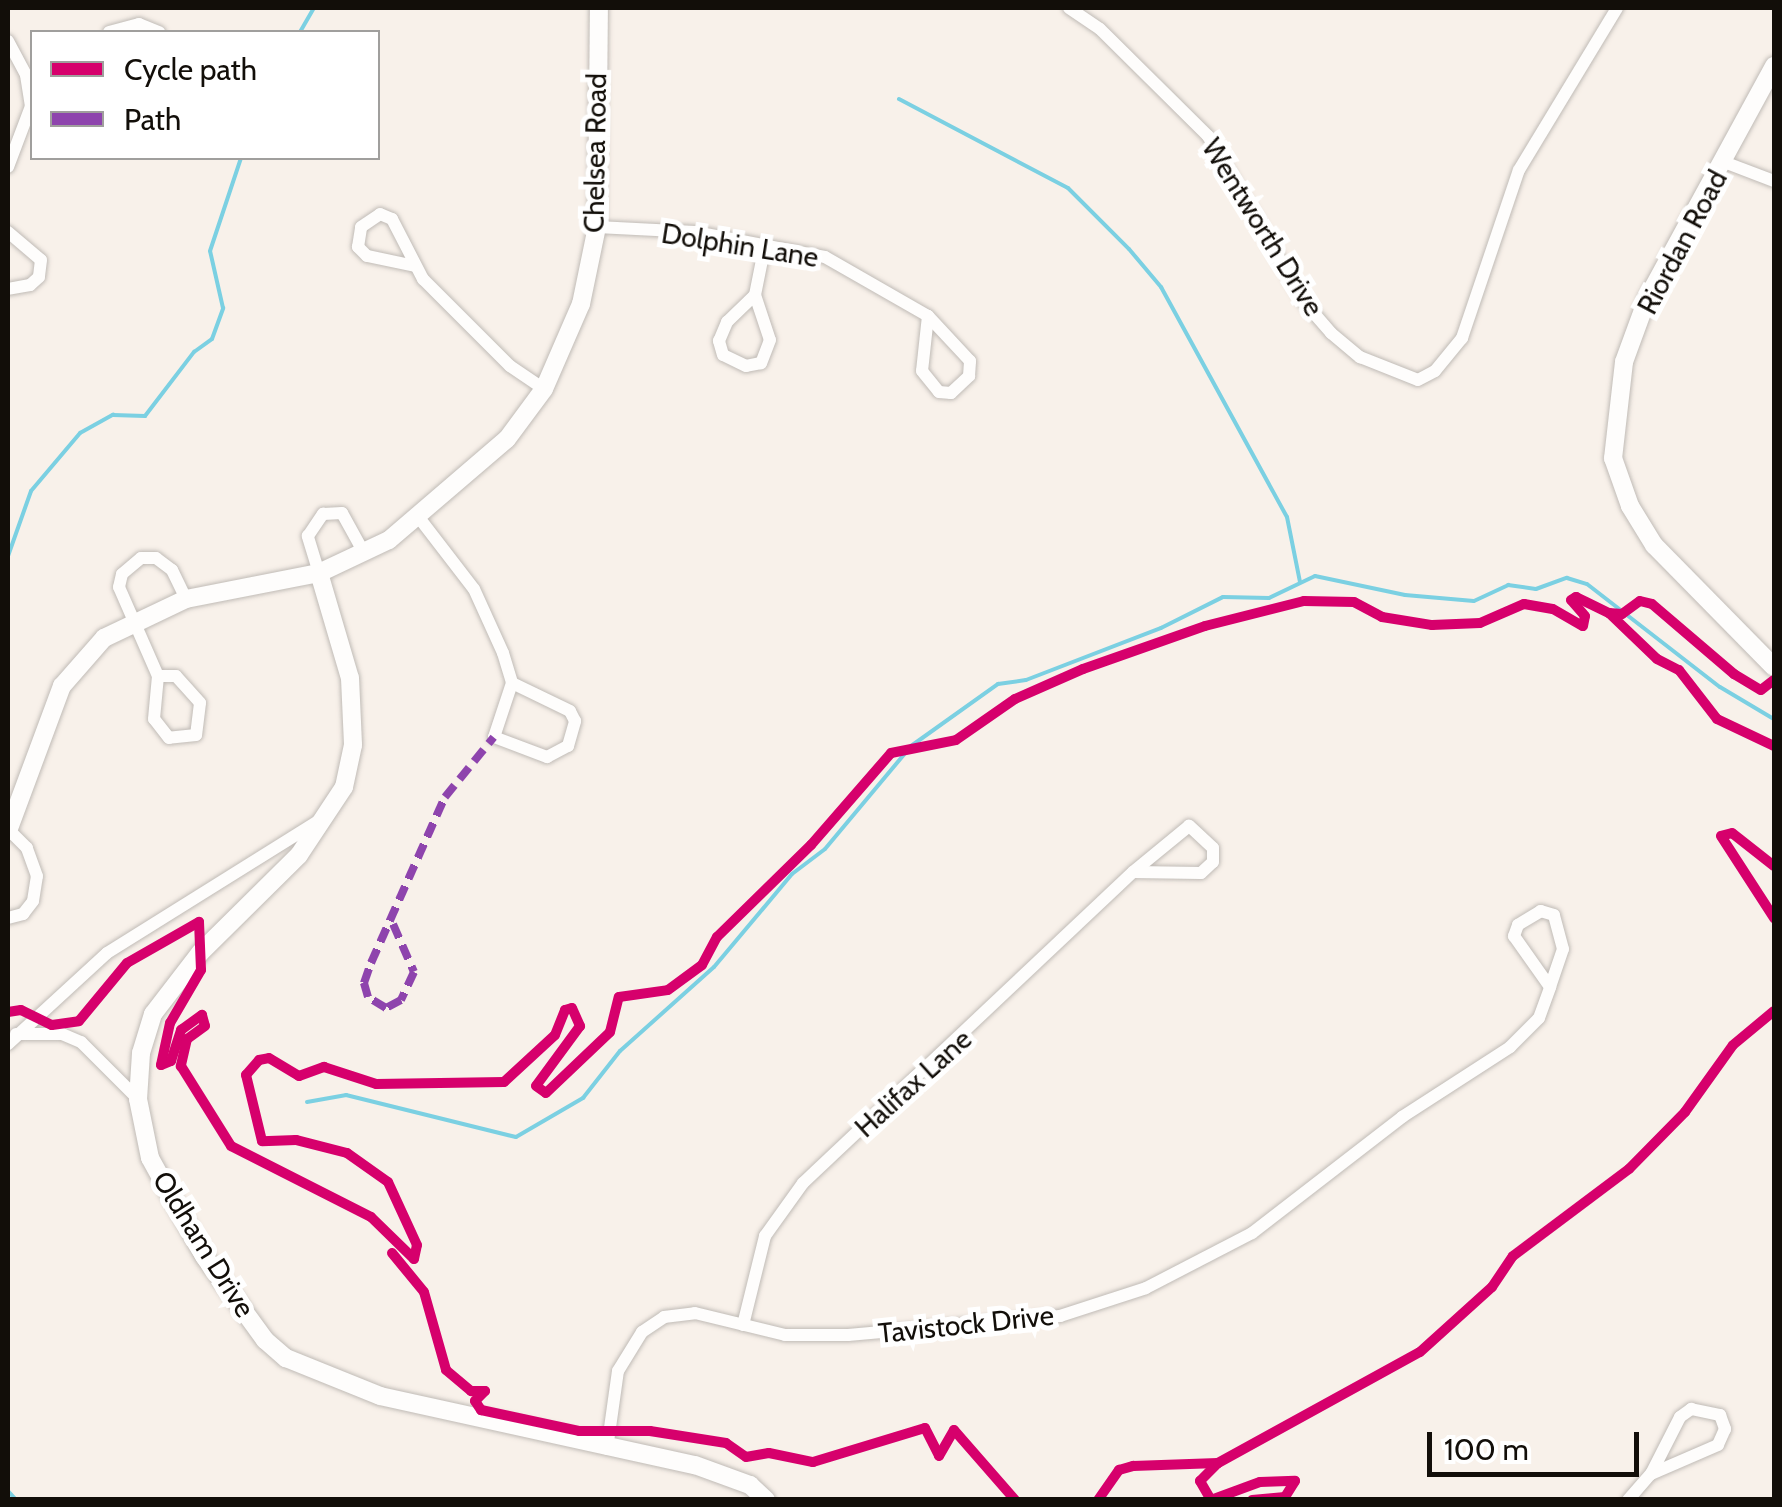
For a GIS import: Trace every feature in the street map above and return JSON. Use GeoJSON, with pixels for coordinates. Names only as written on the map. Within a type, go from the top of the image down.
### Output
{"type":"FeatureCollection","features":[{"type":"Feature","properties":{"kind":"street","name":"Chelsea Road"},"geometry":{"type":"LineString","coordinates":[[8,830],[62,686],[104,638],[186,598],[318,573],[420,519],[507,439],[544,389],[581,304],[596,227],[599,8]]}},
{"type":"Feature","properties":{"kind":"street","name":"Wentworth Drive"},"geometry":{"type":"LineString","coordinates":[[1069,8],[1208,136],[1305,303],[1331,332],[1360,358],[1418,380],[1435,372],[1462,338],[1519,170],[1617,8]]}},
{"type":"Feature","properties":{"kind":"street"},"geometry":{"type":"LineString","coordinates":[[116,30],[139,24],[154,30]]}},
{"type":"Feature","properties":{"kind":"street"},"geometry":{"type":"LineString","coordinates":[[8,42],[29,73]]}},
{"type":"Feature","properties":{"kind":"street","name":"Riordan Road"},"geometry":{"type":"LineString","coordinates":[[1774,66],[1646,300],[1624,362],[1613,458],[1630,506],[1654,544],[1774,668]]}},
{"type":"Feature","properties":{"kind":"street"},"geometry":{"type":"LineString","coordinates":[[8,167],[30,109]]}},
{"type":"Feature","properties":{"kind":"street"},"geometry":{"type":"LineString","coordinates":[[1724,162],[1774,181]]}},
{"type":"Feature","properties":{"kind":"street"},"geometry":{"type":"LineString","coordinates":[[416,266],[366,256],[358,247],[361,227],[380,214],[392,219],[416,266],[510,366],[544,389]]}},
{"type":"Feature","properties":{"kind":"street","name":"Dolphin Lane"},"geometry":{"type":"LineString","coordinates":[[596,227],[694,232],[825,257],[928,316],[970,361],[970,376],[951,393],[939,392],[922,371],[928,316]]}},
{"type":"Feature","properties":{"kind":"street"},"geometry":{"type":"LineString","coordinates":[[8,232],[41,260],[30,285],[8,289]]}},
{"type":"Feature","properties":{"kind":"street"},"geometry":{"type":"LineString","coordinates":[[754,294],[726,322],[720,341],[723,355],[746,366],[761,363],[770,340],[754,294],[765,245]]}},
{"type":"Feature","properties":{"kind":"street"},"geometry":{"type":"LineString","coordinates":[[318,573],[308,536],[323,514],[342,514],[363,551]]}},
{"type":"Feature","properties":{"kind":"street"},"geometry":{"type":"LineString","coordinates":[[420,519],[474,588],[512,683],[494,737],[547,756],[568,746],[575,721],[570,711],[512,683]]}},
{"type":"Feature","properties":{"kind":"street"},"geometry":{"type":"LineString","coordinates":[[158,676],[176,676],[200,703],[196,735],[182,740],[160,732],[154,719],[158,676],[119,586],[129,564],[141,558],[165,562],[186,598]]}},
{"type":"Feature","properties":{"kind":"street","name":"Oldham Drive"},"geometry":{"type":"LineString","coordinates":[[318,573],[350,678],[353,744],[332,812],[299,855],[200,953],[154,1014],[141,1054],[138,1099],[150,1158],[190,1230],[266,1340],[286,1358],[380,1396],[607,1449],[695,1465],[750,1485],[766,1500]]}},
{"type":"Feature","properties":{"kind":"street"},"geometry":{"type":"LineString","coordinates":[[12,1039],[107,953],[332,812]]}},
{"type":"Feature","properties":{"kind":"street","name":"Halifax Lane"},"geometry":{"type":"LineString","coordinates":[[743,1324],[765,1236],[785,1203],[1133,872],[1189,826],[1214,848],[1212,862],[1201,873],[1133,872]]}},
{"type":"Feature","properties":{"kind":"street"},"geometry":{"type":"LineString","coordinates":[[8,830],[27,848],[38,876],[33,901],[8,918]]}},
{"type":"Feature","properties":{"kind":"street","name":"Tavistock Drive"},"geometry":{"type":"LineString","coordinates":[[607,1449],[618,1371],[642,1332],[664,1317],[695,1313],[784,1335],[848,1336],[1060,1316],[1146,1288],[1252,1233],[1402,1117],[1510,1047],[1540,1018],[1562,949],[1560,928],[1554,916],[1541,911],[1518,924],[1514,936],[1550,986]]}},
{"type":"Feature","properties":{"kind":"street"},"geometry":{"type":"LineString","coordinates":[[12,1039],[62,1034],[81,1042],[138,1099]]}},
{"type":"Feature","properties":{"kind":"street"},"geometry":{"type":"LineString","coordinates":[[1628,1500],[1651,1474],[1680,1417],[1691,1409],[1720,1415],[1725,1429],[1718,1445],[1651,1474]]}},
{"type":"Feature","properties":{"kind":"waterway"},"geometry":{"type":"LineString","coordinates":[[301,30],[314,8]]}},
{"type":"Feature","properties":{"kind":"waterway"},"geometry":{"type":"LineString","coordinates":[[899,99],[1068,188],[1161,287],[1287,517],[1300,582]]}},
{"type":"Feature","properties":{"kind":"waterway"},"geometry":{"type":"LineString","coordinates":[[8,556],[31,491],[80,433],[113,415],[145,416],[194,352],[212,339],[223,308],[210,251],[240,160]]}},
{"type":"Feature","properties":{"kind":"waterway"},"geometry":{"type":"LineString","coordinates":[[307,1102],[346,1095],[516,1137],[583,1098],[620,1051],[714,967],[792,874],[825,849],[911,746],[998,684],[1026,680],[1161,628],[1223,597],[1269,598],[1315,576],[1405,595],[1474,601],[1508,585],[1536,589],[1567,578],[1587,584],[1720,687],[1774,719]]}},
{"type":"Feature","properties":{"kind":"waterway"},"geometry":{"type":"LineString","coordinates":[[8,1491],[16,1500]]}},
{"type":"Feature","properties":{"kind":"marked path"},"geometry":{"type":"LineString","coordinates":[[393,924],[414,972],[401,1000],[386,1008],[368,997],[364,983],[371,963],[445,797],[494,737]]}},
{"type":"Feature","properties":{"kind":"cycle path"},"geometry":{"type":"LineString","coordinates":[[8,1012],[21,1010],[52,1025],[79,1021],[127,963],[199,922],[201,970],[170,1023],[161,1065],[171,1061],[181,1030],[202,1015],[205,1026],[187,1039],[181,1066],[231,1146],[371,1217],[414,1259],[417,1245],[388,1182],[347,1153],[296,1140],[262,1141],[246,1075],[259,1060],[269,1058],[299,1076],[324,1067],[376,1084],[504,1082],[555,1035],[565,1010],[572,1008],[580,1026],[536,1086],[546,1093],[610,1032],[619,997],[668,990],[702,965],[717,937],[811,845],[891,753],[956,740],[1015,699],[1083,669],[1205,626],[1304,601],[1354,602],[1382,617],[1432,625],[1480,623],[1524,604],[1553,609],[1583,626],[1585,616],[1571,600],[1576,597],[1609,613],[1657,659],[1679,670],[1717,719],[1774,746]]}},
{"type":"Feature","properties":{"kind":"cycle path"},"geometry":{"type":"LineString","coordinates":[[1609,613],[1622,614],[1640,601],[1652,604],[1734,674],[1761,690],[1774,680]]}},
{"type":"Feature","properties":{"kind":"cycle path"},"geometry":{"type":"LineString","coordinates":[[1774,866],[1732,833],[1721,836],[1774,918]]}},
{"type":"Feature","properties":{"kind":"cycle path"},"geometry":{"type":"LineString","coordinates":[[1211,1500],[1200,1481],[1218,1463],[1420,1352],[1492,1287],[1513,1256],[1629,1169],[1685,1112],[1733,1045],[1774,1011]]}},
{"type":"Feature","properties":{"kind":"cycle path"},"geometry":{"type":"LineString","coordinates":[[392,1253],[424,1292],[446,1370],[471,1391],[485,1391],[475,1401],[481,1410],[579,1431],[650,1431],[726,1443],[746,1457],[769,1453],[813,1462],[925,1428],[939,1456],[954,1430],[1015,1500]]}},
{"type":"Feature","properties":{"kind":"cycle path"},"geometry":{"type":"LineString","coordinates":[[1098,1500],[1119,1470],[1133,1466],[1218,1463]]}},
{"type":"Feature","properties":{"kind":"cycle path"},"geometry":{"type":"LineString","coordinates":[[1211,1500],[1260,1482],[1295,1481],[1285,1497],[1252,1500]]}}]}
